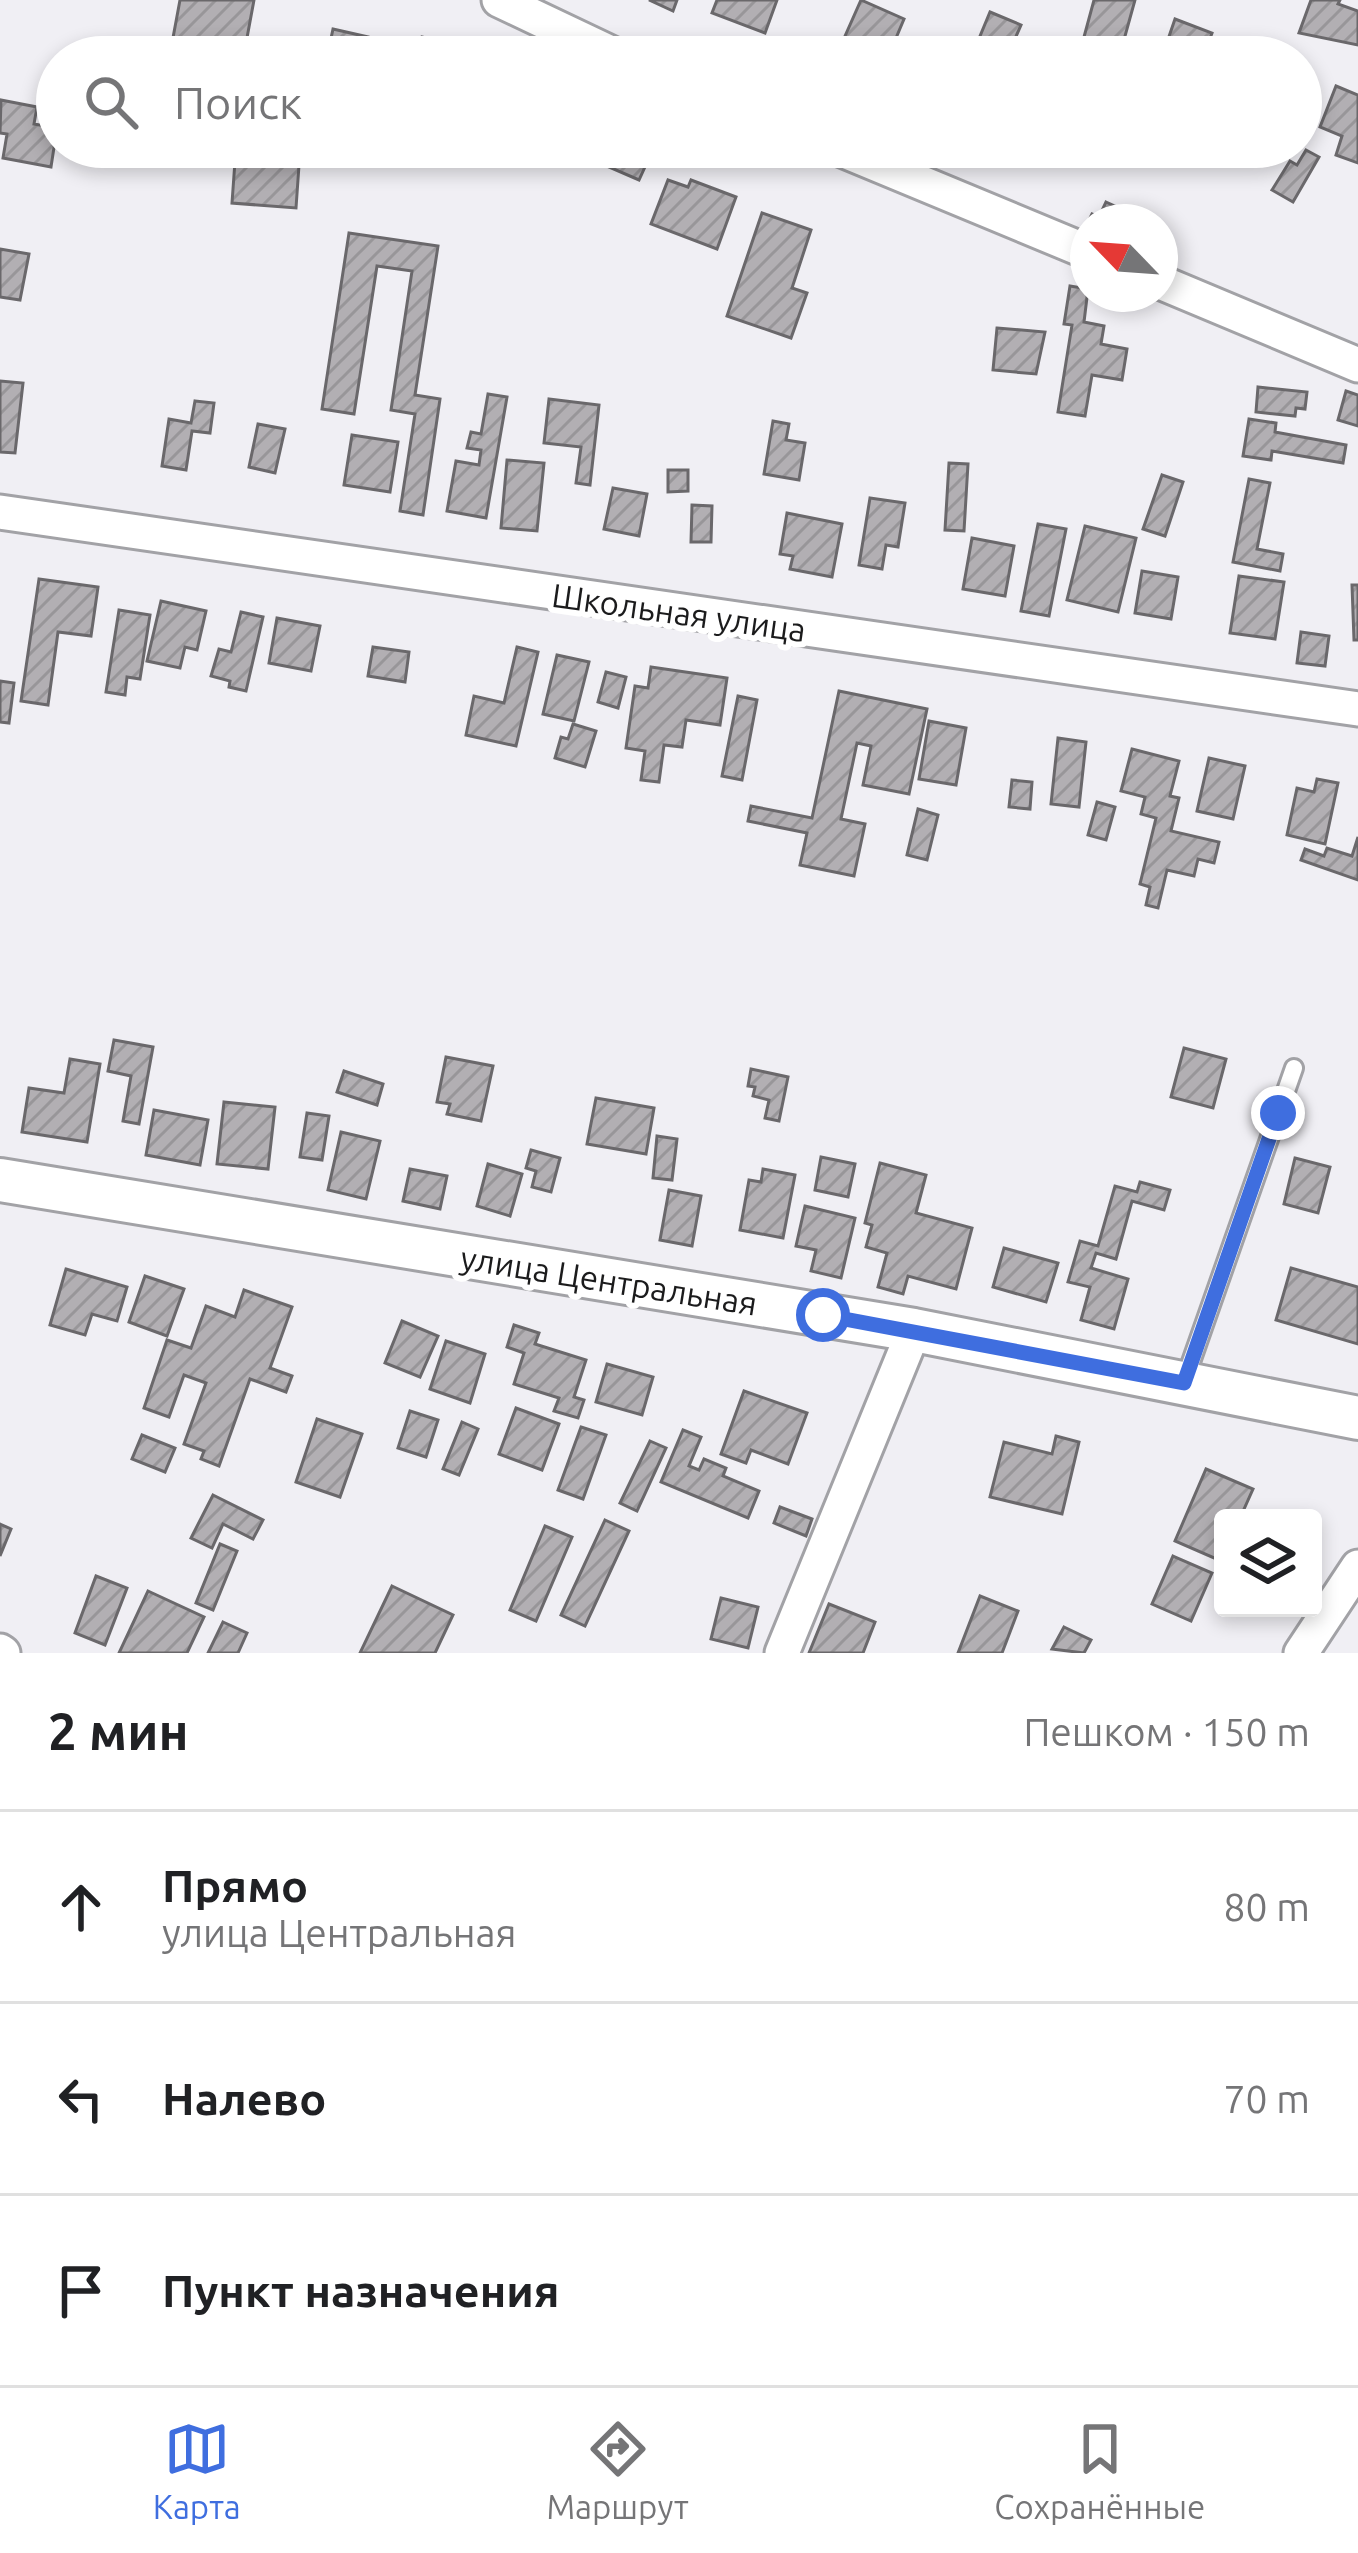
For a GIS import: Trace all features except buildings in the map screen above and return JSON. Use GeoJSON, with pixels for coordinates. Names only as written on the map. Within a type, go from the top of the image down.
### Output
{"type":"FeatureCollection","features":[{"type":"Feature","properties":{"kind":"street"},"geometry":{"type":"LineString","coordinates":[[499,0],[575,36]]}},
{"type":"Feature","properties":{"kind":"street"},"geometry":{"type":"LineString","coordinates":[[886,168],[1070,245]]}},
{"type":"Feature","properties":{"kind":"street"},"geometry":{"type":"LineString","coordinates":[[1178,290],[1358,365]]}},
{"type":"Feature","properties":{"kind":"street","name":"Школьная улица"},"geometry":{"type":"LineString","coordinates":[[0,512],[1358,709]]}},
{"type":"Feature","properties":{"kind":"street","name":"улица Центральная"},"geometry":{"type":"LineString","coordinates":[[0,1180],[914,1330],[1358,1418]]}},
{"type":"Feature","properties":{"kind":"street"},"geometry":{"type":"LineString","coordinates":[[782,1653],[914,1330]]}},
{"type":"Feature","properties":{"kind":"street"},"geometry":{"type":"LineString","coordinates":[[1300,1653],[1358,1567]]}},
{"type":"Feature","properties":{"kind":"lane"},"geometry":{"type":"LineString","coordinates":[[1184,1383],[1294,1067]]}},
{"type":"Feature","properties":{"kind":"route"},"geometry":{"type":"LineString","coordinates":[[823,1315],[1184,1383],[1278,1113]]}}]}
